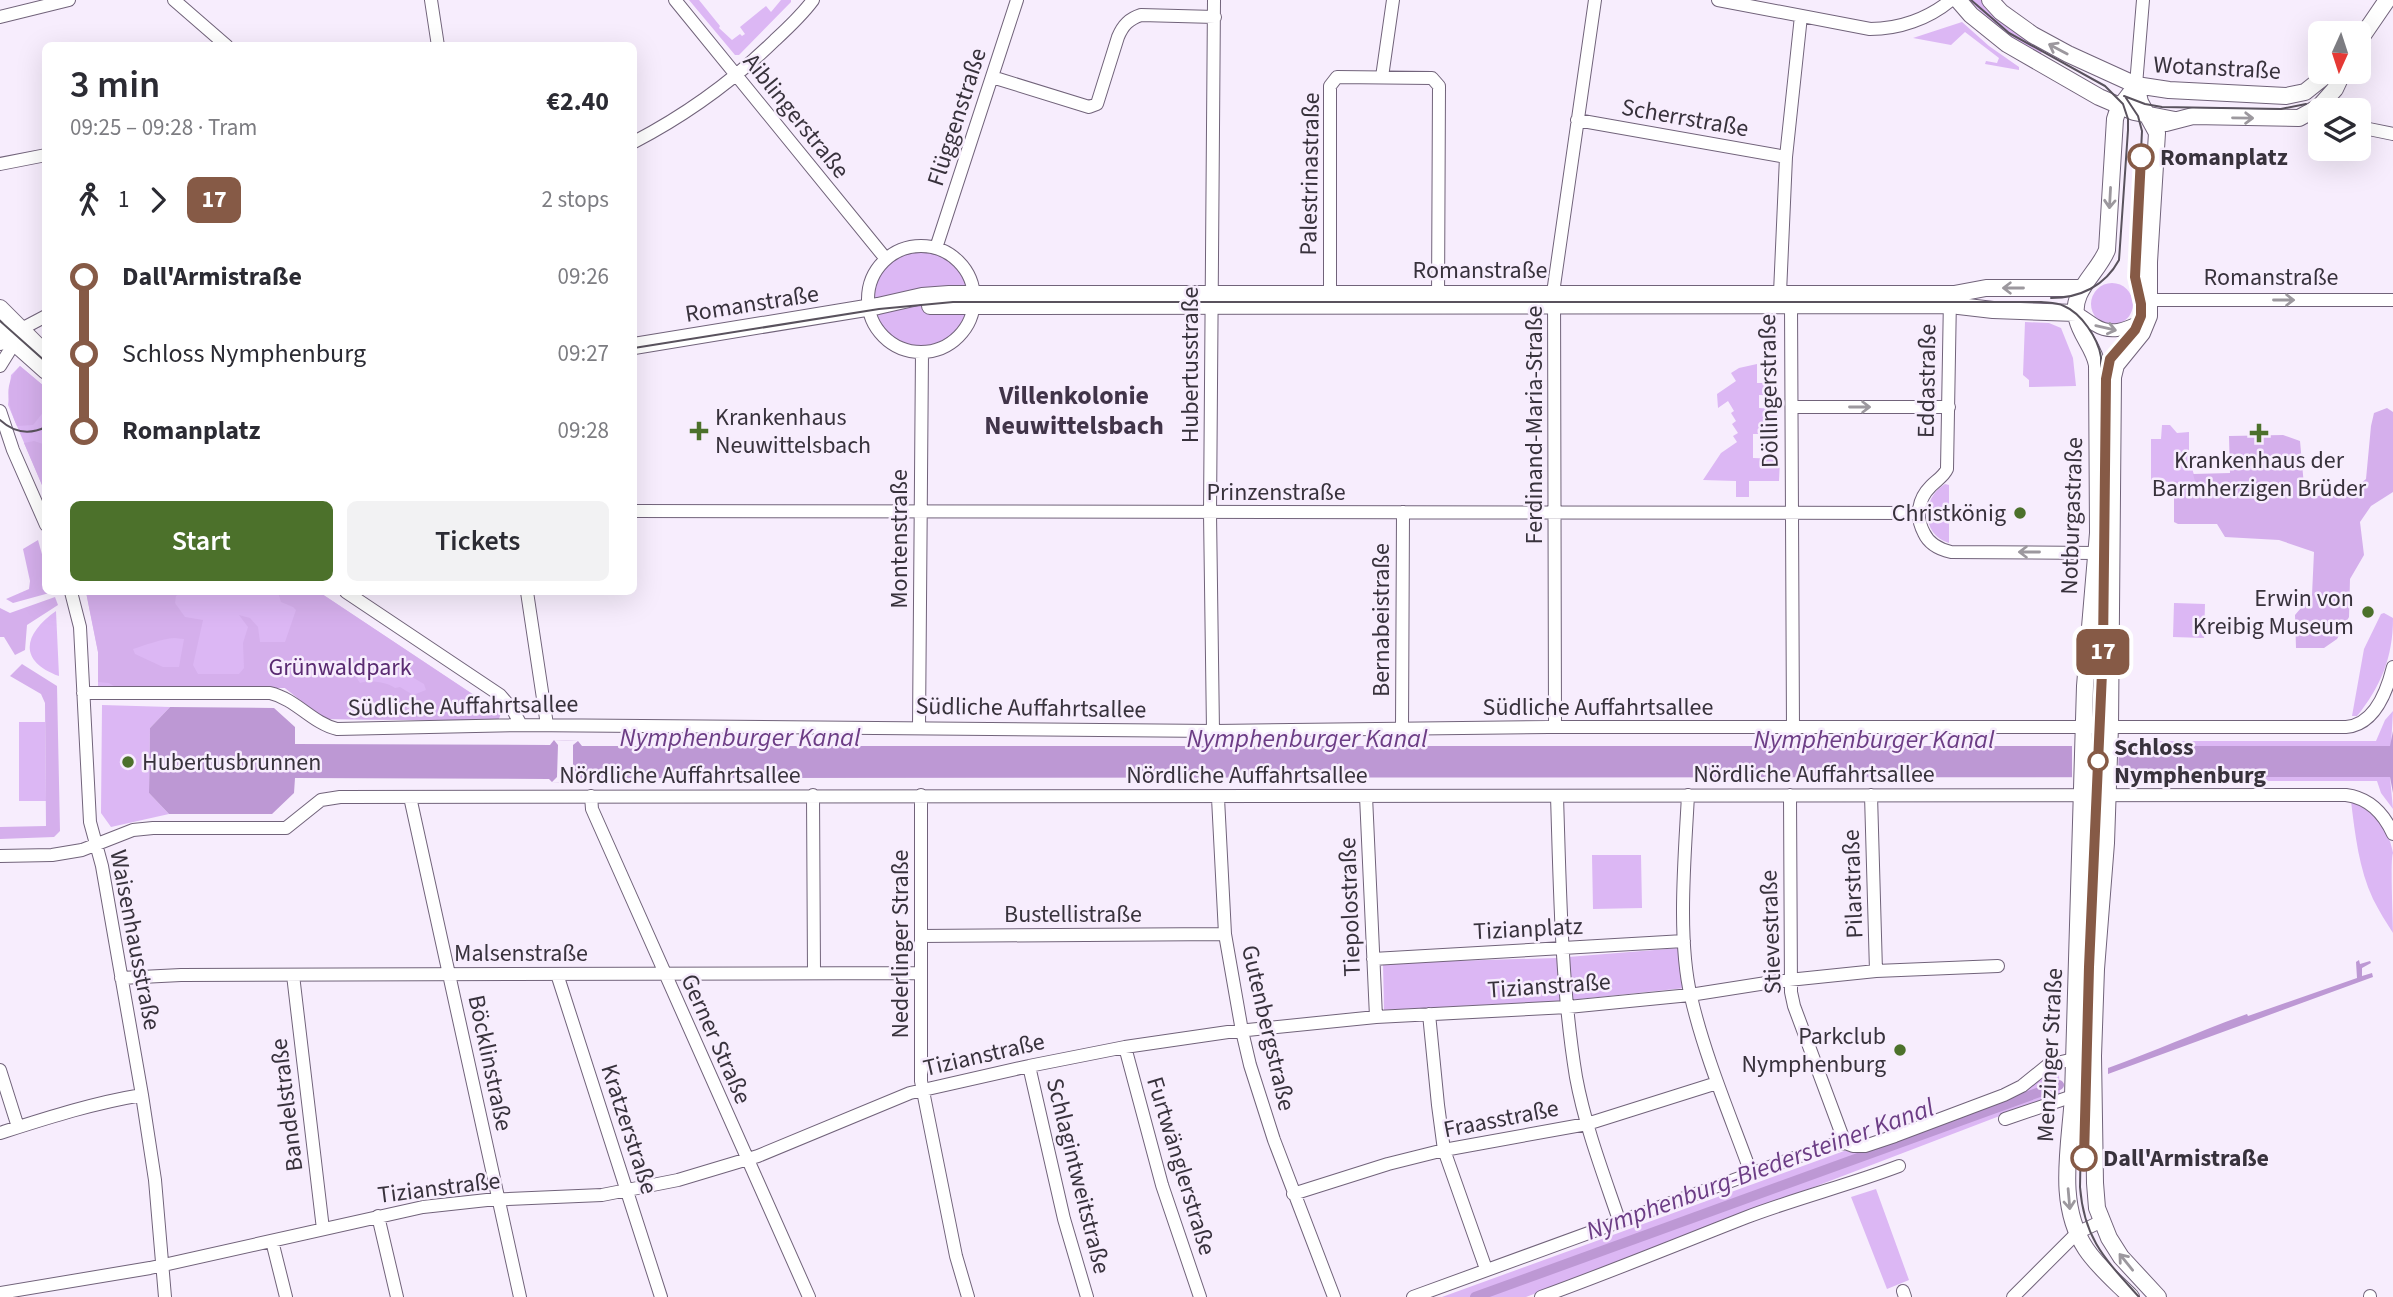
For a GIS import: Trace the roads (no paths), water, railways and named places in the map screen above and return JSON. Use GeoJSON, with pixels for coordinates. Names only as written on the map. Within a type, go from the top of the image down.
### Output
{"type":"FeatureCollection","features":[{"type":"Feature","properties":{"kind":"main road","name":"Wotanstraße"},"geometry":{"type":"LineString","coordinates":[[1958,0],[1971,15],[2007,44],[2099,97],[2120,107],[2175,120]]}},
{"type":"Feature","properties":{"kind":"main road","name":"Wotanstraße"},"geometry":{"type":"LineString","coordinates":[[1990,0],[2015,23],[2042,40],[2136,85],[2169,90],[2286,96],[2305,92],[2315,84]]}},
{"type":"Feature","properties":{"kind":"main road"},"geometry":{"type":"LineString","coordinates":[[2371,23],[2387,0]]}},
{"type":"Feature","properties":{"kind":"main road"},"geometry":{"type":"LineString","coordinates":[[2076,313],[2082,288],[2099,266],[2107,250],[2113,130],[2120,107],[2136,85]]}},
{"type":"Feature","properties":{"kind":"main road"},"geometry":{"type":"LineString","coordinates":[[2136,85],[2140,102],[2157,132],[2149,300],[2145,325]]}},
{"type":"Feature","properties":{"kind":"main road"},"geometry":{"type":"LineString","coordinates":[[2099,97],[2112,120],[2113,130]]}},
{"type":"Feature","properties":{"kind":"main road","name":"Wotanstraße"},"geometry":{"type":"LineString","coordinates":[[2157,132],[2167,122],[2193,117],[2294,118],[2308,114]]}},
{"type":"Feature","properties":{"kind":"main road","name":"Romanstraße"},"geometry":{"type":"LineString","coordinates":[[1950,299],[1986,288],[2082,288]]}},
{"type":"Feature","properties":{"kind":"main road","name":"Romanstraße"},"geometry":{"type":"LineString","coordinates":[[637,346],[873,307],[898,308],[974,299],[1950,299],[1993,310],[2076,313]]}},
{"type":"Feature","properties":{"kind":"main road"},"geometry":{"type":"LineString","coordinates":[[0,308],[9,336],[42,367]]}},
{"type":"Feature","properties":{"kind":"main road","name":"Notburgastraße"},"geometry":{"type":"LineString","coordinates":[[2076,313],[2097,365],[2097,553],[2085,686],[2082,788]]}},
{"type":"Feature","properties":{"kind":"main road","name":"Notburgastraße"},"geometry":{"type":"LineString","coordinates":[[2108,788],[2112,377],[2116,365],[2145,325]]}},
{"type":"Feature","properties":{"kind":"main road"},"geometry":{"type":"LineString","coordinates":[[9,336],[42,352]]}},
{"type":"Feature","properties":{"kind":"main road","name":"Menzinger Straße"},"geometry":{"type":"LineString","coordinates":[[2082,788],[2073,1096],[2068,1145],[2069,1209],[2077,1233],[2090,1254],[2131,1297]]}},
{"type":"Feature","properties":{"kind":"main road","name":"Menzinger Straße"},"geometry":{"type":"LineString","coordinates":[[2108,788],[2094,1038],[2097,1208],[2120,1257],[2158,1297]]}},
{"type":"Feature","properties":{"kind":"street"},"geometry":{"type":"LineString","coordinates":[[0,17],[69,0]]}},
{"type":"Feature","properties":{"kind":"street"},"geometry":{"type":"LineString","coordinates":[[174,0],[222,42]]}},
{"type":"Feature","properties":{"kind":"street"},"geometry":{"type":"LineString","coordinates":[[431,0],[437,42]]}},
{"type":"Feature","properties":{"kind":"street","name":"Aiblingerstraße"},"geometry":{"type":"LineString","coordinates":[[675,0],[886,259]]}},
{"type":"Feature","properties":{"kind":"street"},"geometry":{"type":"LineString","coordinates":[[637,140],[692,109],[736,76],[789,27],[813,0]]}},
{"type":"Feature","properties":{"kind":"street","name":"Flüggenstraße"},"geometry":{"type":"LineString","coordinates":[[936,248],[1017,0]]}},
{"type":"Feature","properties":{"kind":"street","name":"Hubertusstraße"},"geometry":{"type":"LineString","coordinates":[[1213,731],[1210,513],[1214,0]]}},
{"type":"Feature","properties":{"kind":"street"},"geometry":{"type":"LineString","coordinates":[[1382,78],[1393,0]]}},
{"type":"Feature","properties":{"kind":"street","name":"Ferdinand-Maria-Straße"},"geometry":{"type":"LineString","coordinates":[[1555,727],[1554,299],[1595,0]]}},
{"type":"Feature","properties":{"kind":"street"},"geometry":{"type":"LineString","coordinates":[[1718,0],[1853,27],[1882,29],[1925,17],[1951,0]]}},
{"type":"Feature","properties":{"kind":"street"},"geometry":{"type":"LineString","coordinates":[[2136,85],[2143,0]]}},
{"type":"Feature","properties":{"kind":"street"},"geometry":{"type":"LineString","coordinates":[[992,77],[1094,107],[1118,37],[1122,28],[1133,18],[1141,15],[1215,18]]}},
{"type":"Feature","properties":{"kind":"street","name":"Döllingerstraße"},"geometry":{"type":"LineString","coordinates":[[1793,728],[1792,407],[1785,299],[1786,157],[1801,16]]}},
{"type":"Feature","properties":{"kind":"street","name":"Palestrinastraße"},"geometry":{"type":"LineString","coordinates":[[1330,299],[1330,86],[1337,77],[1432,78],[1439,86],[1438,299]]}},
{"type":"Feature","properties":{"kind":"street","name":"Scherrstraße"},"geometry":{"type":"LineString","coordinates":[[1577,120],[1786,157]]}},
{"type":"Feature","properties":{"kind":"street"},"geometry":{"type":"LineString","coordinates":[[2371,129],[2393,134]]}},
{"type":"Feature","properties":{"kind":"street"},"geometry":{"type":"LineString","coordinates":[[0,164],[42,156]]}},
{"type":"Feature","properties":{"kind":"street"},"geometry":{"type":"LineString","coordinates":[[909,247],[936,248],[945,251],[961,264],[971,280],[974,299],[969,321],[957,337],[941,348],[922,352],[903,348],[887,340],[875,325],[870,284],[876,270],[886,259],[909,247]]}},
{"type":"Feature","properties":{"kind":"street","name":"Eddastraße"},"geometry":{"type":"LineString","coordinates":[[1918,513],[1920,502],[1927,490],[1947,469],[1950,299]]}},
{"type":"Feature","properties":{"kind":"street","name":"Romanstraße"},"geometry":{"type":"LineString","coordinates":[[2149,300],[2393,300]]}},
{"type":"Feature","properties":{"kind":"street"},"geometry":{"type":"LineString","coordinates":[[2076,313],[2110,331],[2145,325]]}},
{"type":"Feature","properties":{"kind":"street"},"geometry":{"type":"LineString","coordinates":[[0,366],[9,336],[42,318]]}},
{"type":"Feature","properties":{"kind":"street","name":"Montenstraße"},"geometry":{"type":"LineString","coordinates":[[919,728],[922,352]]}},
{"type":"Feature","properties":{"kind":"street"},"geometry":{"type":"LineString","coordinates":[[1792,407],[1948,407]]}},
{"type":"Feature","properties":{"kind":"street"},"geometry":{"type":"LineString","coordinates":[[0,411],[13,450],[42,516]]}},
{"type":"Feature","properties":{"kind":"street"},"geometry":{"type":"LineString","coordinates":[[0,428],[13,450]]}},
{"type":"Feature","properties":{"kind":"street","name":"Prinzenstraße"},"geometry":{"type":"LineString","coordinates":[[637,512],[1918,513]]}},
{"type":"Feature","properties":{"kind":"street","name":"Bernabeistraße"},"geometry":{"type":"LineString","coordinates":[[1402,729],[1403,512]]}},
{"type":"Feature","properties":{"kind":"street"},"geometry":{"type":"LineString","coordinates":[[1918,513],[1926,537],[1944,551],[2097,553]]}},
{"type":"Feature","properties":{"kind":"street","name":"Waisenhausstraße"},"geometry":{"type":"LineString","coordinates":[[72,595],[80,627],[88,802],[102,866],[142,1095],[166,1297]]}},
{"type":"Feature","properties":{"kind":"street"},"geometry":{"type":"LineString","coordinates":[[350,595],[500,695],[513,710],[520,725]]}},
{"type":"Feature","properties":{"kind":"street"},"geometry":{"type":"LineString","coordinates":[[527,595],[547,725]]}},
{"type":"Feature","properties":{"kind":"street","name":"Südliche Auffahrtsallee"},"geometry":{"type":"LineString","coordinates":[[83,694],[270,693],[288,699],[322,724],[337,729],[520,725],[1213,731],[1555,727],[2110,734],[2355,726],[2367,719],[2391,685],[2393,667]]}},
{"type":"Feature","properties":{"kind":"street","name":"Nördliche Auffahrtsallee"},"geometry":{"type":"LineString","coordinates":[[0,856],[52,855],[82,850],[133,830],[153,828],[286,828],[321,800],[340,797],[921,795],[1218,798],[1871,795],[2108,788],[2347,795],[2359,798],[2374,807],[2393,834]]}},
{"type":"Feature","properties":{"kind":"street"},"geometry":{"type":"LineString","coordinates":[[1688,794],[1684,941],[1690,995],[1717,1083],[1751,1173]]}},
{"type":"Feature","properties":{"kind":"street","name":"Nederlinger Straße"},"geometry":{"type":"LineString","coordinates":[[921,795],[922,1091],[953,1244],[968,1297]]}},
{"type":"Feature","properties":{"kind":"street","name":"Stievestraße"},"geometry":{"type":"LineString","coordinates":[[1790,795],[1791,979],[1794,1006],[1845,1143]]}},
{"type":"Feature","properties":{"kind":"street","name":"Pilarstraße"},"geometry":{"type":"LineString","coordinates":[[1871,795],[1877,971]]}},
{"type":"Feature","properties":{"kind":"street","name":"Gerner Straße"},"geometry":{"type":"LineString","coordinates":[[591,796],[592,809],[809,1297]]}},
{"type":"Feature","properties":{"kind":"street"},"geometry":{"type":"LineString","coordinates":[[813,796],[814,972]]}},
{"type":"Feature","properties":{"kind":"street","name":"Tiepolostraße"},"geometry":{"type":"LineString","coordinates":[[1366,796],[1376,1017]]}},
{"type":"Feature","properties":{"kind":"street"},"geometry":{"type":"LineString","coordinates":[[1557,796],[1567,1007],[1577,1078],[1587,1124],[1619,1220]]}},
{"type":"Feature","properties":{"kind":"street","name":"Böcklinstraße"},"geometry":{"type":"LineString","coordinates":[[410,797],[520,1297]]}},
{"type":"Feature","properties":{"kind":"street","name":"Gutenbergstraße"},"geometry":{"type":"LineString","coordinates":[[1218,798],[1226,934],[1242,1031],[1262,1107],[1334,1297]]}},
{"type":"Feature","properties":{"kind":"street","name":"Bustellistraße"},"geometry":{"type":"LineString","coordinates":[[921,936],[1226,934]]}},
{"type":"Feature","properties":{"kind":"street","name":"Tizianplatz"},"geometry":{"type":"LineString","coordinates":[[1373,959],[1684,941]]}},
{"type":"Feature","properties":{"kind":"street","name":"Tizianstraße"},"geometry":{"type":"LineString","coordinates":[[0,1293],[15,1294],[164,1265],[423,1207],[498,1199],[581,1197],[678,1181],[747,1160],[902,1095],[1125,1047],[1376,1017],[1567,1007],[1690,995],[1791,979],[1877,971],[1998,966]]}},
{"type":"Feature","properties":{"kind":"street","name":"Malsenstraße"},"geometry":{"type":"LineString","coordinates":[[121,978],[921,973]]}},
{"type":"Feature","properties":{"kind":"street","name":"Kratzerstraße"},"geometry":{"type":"LineString","coordinates":[[558,974],[661,1297]]}},
{"type":"Feature","properties":{"kind":"street","name":"Bandelstraße"},"geometry":{"type":"LineString","coordinates":[[293,975],[323,1229]]}},
{"type":"Feature","properties":{"kind":"street"},"geometry":{"type":"LineString","coordinates":[[1429,1014],[1444,1150],[1486,1269]]}},
{"type":"Feature","properties":{"kind":"street","name":"Furtwänglerstraße"},"geometry":{"type":"LineString","coordinates":[[1125,1047],[1159,1175],[1200,1297]]}},
{"type":"Feature","properties":{"kind":"street"},"geometry":{"type":"LineString","coordinates":[[1413,1297],[1827,1146],[1845,1143],[1864,1146],[1907,1131],[2004,1095],[2022,1086],[2048,1065],[2074,1059]]}},
{"type":"Feature","properties":{"kind":"street","name":"Schlagintweitstraße"},"geometry":{"type":"LineString","coordinates":[[1028,1066],[1064,1219],[1087,1297]]}},
{"type":"Feature","properties":{"kind":"street"},"geometry":{"type":"LineString","coordinates":[[0,1070],[18,1127]]}},
{"type":"Feature","properties":{"kind":"street","name":"Fraasstraße"},"geometry":{"type":"LineString","coordinates":[[1293,1194],[1376,1167],[1444,1150],[1587,1124],[1717,1083]]}},
{"type":"Feature","properties":{"kind":"street"},"geometry":{"type":"LineString","coordinates":[[0,1133],[106,1101],[142,1095]]}},
{"type":"Feature","properties":{"kind":"street"},"geometry":{"type":"LineString","coordinates":[[2005,1119],[2073,1096]]}},
{"type":"Feature","properties":{"kind":"street"},"geometry":{"type":"LineString","coordinates":[[1541,1297],[1637,1262],[1749,1216],[1849,1185],[1899,1166]]}},
{"type":"Feature","properties":{"kind":"street"},"geometry":{"type":"LineString","coordinates":[[378,1216],[397,1297]]}},
{"type":"Feature","properties":{"kind":"street"},"geometry":{"type":"LineString","coordinates":[[2013,1297],[2077,1233],[2102,1221]]}},
{"type":"Feature","properties":{"kind":"street"},"geometry":{"type":"LineString","coordinates":[[272,1241],[286,1297]]}},
{"type":"Feature","properties":{"kind":"waterway","name":"Nymphenburg-Biedersteiner Kanal"},"geometry":{"type":"LineString","coordinates":[[1475,1297],[2059,1085]]}},
{"type":"Feature","properties":{"kind":"tram line"},"geometry":{"type":"LineString","coordinates":[[1971,0],[2009,33],[2105,86],[2123,104],[2128,119],[2119,260],[2107,277],[2091,289],[2072,296],[2051,298]]}},
{"type":"Feature","properties":{"kind":"tram line"},"geometry":{"type":"LineString","coordinates":[[2124,96],[2162,107],[2281,109],[2306,104]]}},
{"type":"Feature","properties":{"kind":"tram line"},"geometry":{"type":"LineString","coordinates":[[2107,375],[2110,360],[2135,330],[2142,314],[2135,273],[2142,131],[2138,116],[2126,98]]}},
{"type":"Feature","properties":{"kind":"tram line","name":"17"},"geometry":{"type":"LineString","coordinates":[[2084,1158],[2089,967],[2103,650],[2106,379],[2110,359],[2135,330],[2141,316],[2142,308],[2135,277],[2141,157]]}},
{"type":"Feature","properties":{"kind":"tram line"},"geometry":{"type":"LineString","coordinates":[[637,348],[879,309],[953,302],[2041,302],[2070,309],[2088,327],[2101,357],[2101,560],[2084,967],[2080,1187],[2091,1235],[2106,1259],[2139,1297]]}},
{"type":"Feature","properties":{"kind":"tram line"},"geometry":{"type":"LineString","coordinates":[[0,321],[42,358]]}},
{"type":"Feature","properties":{"kind":"tram line"},"geometry":{"type":"LineString","coordinates":[[0,420],[11,428],[22,431],[42,428]]}},
{"type":"Feature","properties":{"kind":"place","name":"Romanplatz"},"geometry":{"type":"Point","coordinates":[2141,157]}},
{"type":"Feature","properties":{"kind":"place","name":"Krankenhaus Neuwittelsbach"},"geometry":{"type":"Point","coordinates":[699,431]}},
{"type":"Feature","properties":{"kind":"place","name":"Krankenhaus der Barmherzigen Brüder"},"geometry":{"type":"Point","coordinates":[2259,433]}},
{"type":"Feature","properties":{"kind":"place","name":"Christkönig"},"geometry":{"type":"Point","coordinates":[2020,513]}},
{"type":"Feature","properties":{"kind":"place","name":"Erwin von Kreibig Museum"},"geometry":{"type":"Point","coordinates":[2368,612]}},
{"type":"Feature","properties":{"kind":"place","name":"Schloss Nymphenburg"},"geometry":{"type":"Point","coordinates":[2098,761]}},
{"type":"Feature","properties":{"kind":"place","name":"Hubertusbrunnen"},"geometry":{"type":"Point","coordinates":[128,762]}},
{"type":"Feature","properties":{"kind":"place","name":"Parkclub Nymphenburg"},"geometry":{"type":"Point","coordinates":[1900,1050]}},
{"type":"Feature","properties":{"kind":"place","name":"Dall'Armistraße"},"geometry":{"type":"Point","coordinates":[2084,1158]}},
{"type":"Feature","properties":{"kind":"district","name":"Villenkolonie Neuwittelsbach"},"geometry":{"type":"Point","coordinates":[1074,410]}},
{"type":"Feature","properties":{"kind":"park label","name":"Grünwaldpark"},"geometry":{"type":"Point","coordinates":[340,667]}},
{"type":"Feature","properties":{"kind":"water label","name":"Nymphenburger Kanal"},"geometry":{"type":"Point","coordinates":[740,737]}},
{"type":"Feature","properties":{"kind":"water label","name":"Nymphenburger Kanal"},"geometry":{"type":"Point","coordinates":[1307,738]}},
{"type":"Feature","properties":{"kind":"water label","name":"Nymphenburger Kanal"},"geometry":{"type":"Point","coordinates":[1874,739]}}]}
